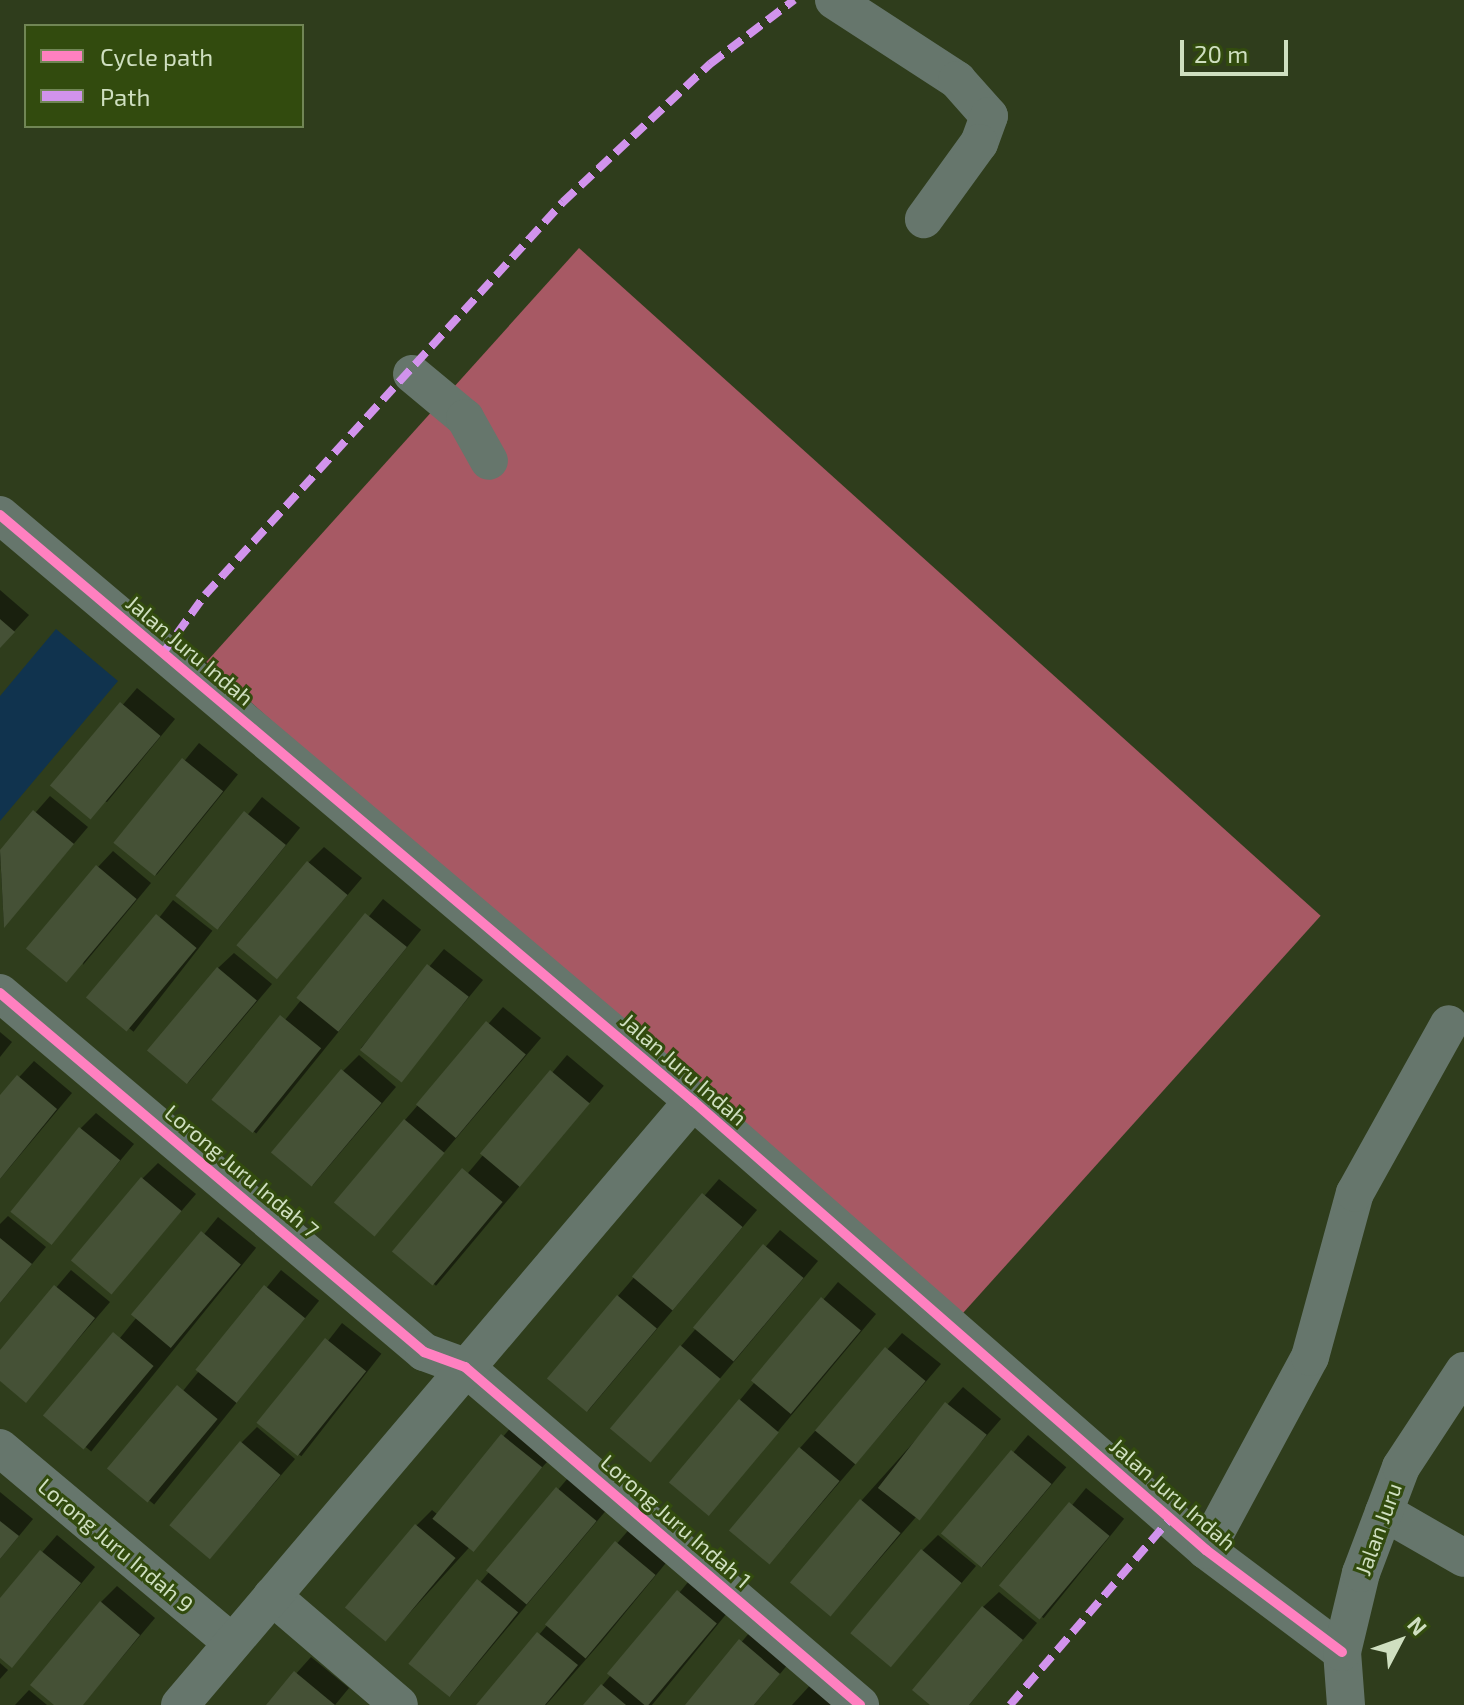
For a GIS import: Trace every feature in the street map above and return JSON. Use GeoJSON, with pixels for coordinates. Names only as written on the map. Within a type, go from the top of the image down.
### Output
{"type":"FeatureCollection","features":[{"type":"Feature","properties":{"kind":"street"},"geometry":{"type":"LineString","coordinates":[[834,0],[957,80],[989,116],[979,143],[924,219]]}},
{"type":"Feature","properties":{"kind":"street"},"geometry":{"type":"LineString","coordinates":[[412,374],[465,418],[489,461]]}},
{"type":"Feature","properties":{"kind":"street","name":"Jalan Juru Indah"},"geometry":{"type":"LineString","coordinates":[[0,515],[693,1101],[1206,1550],[1342,1652]]}},
{"type":"Feature","properties":{"kind":"street","name":"Lorong Juru Indah 7"},"geometry":{"type":"LineString","coordinates":[[0,993],[424,1352],[465,1367]]}},
{"type":"Feature","properties":{"kind":"street"},"geometry":{"type":"LineString","coordinates":[[1206,1550],[1310,1357],[1355,1193],[1449,1024]]}},
{"type":"Feature","properties":{"kind":"street"},"geometry":{"type":"LineString","coordinates":[[180,1705],[693,1101]]}},
{"type":"Feature","properties":{"kind":"street","name":"Lorong Juru Indah 1"},"geometry":{"type":"LineString","coordinates":[[465,1367],[860,1705]]}},
{"type":"Feature","properties":{"kind":"street","name":"Jalan Juru"},"geometry":{"type":"LineString","coordinates":[[1346,1705],[1342,1652],[1384,1512],[1401,1467],[1464,1371]]}},
{"type":"Feature","properties":{"kind":"street","name":"Lorong Juru Indah 9"},"geometry":{"type":"LineString","coordinates":[[0,1448],[232,1643]]}},
{"type":"Feature","properties":{"kind":"street"},"geometry":{"type":"LineString","coordinates":[[1384,1512],[1464,1558]]}},
{"type":"Feature","properties":{"kind":"street"},"geometry":{"type":"LineString","coordinates":[[272,1596],[399,1705]]}},
{"type":"Feature","properties":{"kind":"shaded area"},"geometry":{"type":"Polygon","coordinates":[[[579,248],[1321,916],[948,1330],[206,662],[579,248]]]}},
{"type":"Feature","properties":{"kind":"water"},"geometry":{"type":"Polygon","coordinates":[[[56,629],[118,681],[0,821],[0,696],[56,629]]]}},
{"type":"Feature","properties":{"kind":"building"},"geometry":{"type":"Polygon","coordinates":[[[0,619],[15,632],[0,648],[0,619]]]}},
{"type":"Feature","properties":{"kind":"building"},"geometry":{"type":"Polygon","coordinates":[[[120,702],[161,736],[91,820],[50,785],[120,702]]]}},
{"type":"Feature","properties":{"kind":"building"},"geometry":{"type":"Polygon","coordinates":[[[182,758],[223,791],[155,876],[113,843],[182,758]]]}},
{"type":"Feature","properties":{"kind":"building"},"geometry":{"type":"Polygon","coordinates":[[[33,810],[74,844],[4,928],[0,850],[33,810]]]}},
{"type":"Feature","properties":{"kind":"building"},"geometry":{"type":"Polygon","coordinates":[[[244,811],[286,845],[217,930],[175,896],[244,811]]]}},
{"type":"Feature","properties":{"kind":"building"},"geometry":{"type":"Polygon","coordinates":[[[307,861],[348,895],[277,979],[236,945],[307,861]]]}},
{"type":"Feature","properties":{"kind":"building"},"geometry":{"type":"Polygon","coordinates":[[[96,865],[137,899],[67,983],[26,948],[96,865]]]}},
{"type":"Feature","properties":{"kind":"building"},"geometry":{"type":"Polygon","coordinates":[[[365,913],[407,947],[338,1032],[296,998],[365,913]]]}},
{"type":"Feature","properties":{"kind":"building"},"geometry":{"type":"Polygon","coordinates":[[[156,914],[197,948],[127,1032],[86,997],[156,914]]]}},
{"type":"Feature","properties":{"kind":"building"},"geometry":{"type":"Polygon","coordinates":[[[427,964],[469,997],[402,1083],[360,1050],[427,964]]]}},
{"type":"Feature","properties":{"kind":"building"},"geometry":{"type":"Polygon","coordinates":[[[217,967],[257,1000],[187,1084],[147,1050],[217,967]]]}},
{"type":"Feature","properties":{"kind":"building"},"geometry":{"type":"Polygon","coordinates":[[[280,1015],[321,1048],[253,1133],[211,1100],[280,1015]]]}},
{"type":"Feature","properties":{"kind":"building"},"geometry":{"type":"Polygon","coordinates":[[[486,1021],[526,1054],[456,1138],[416,1104],[486,1021]]]}},
{"type":"Feature","properties":{"kind":"building"},"geometry":{"type":"Polygon","coordinates":[[[341,1069],[382,1103],[312,1187],[271,1152],[341,1069]]]}},
{"type":"Feature","properties":{"kind":"building"},"geometry":{"type":"Polygon","coordinates":[[[550,1070],[590,1103],[520,1187],[480,1153],[550,1070]]]}},
{"type":"Feature","properties":{"kind":"building"},"geometry":{"type":"Polygon","coordinates":[[[17,1075],[57,1109],[0,1179],[0,1095],[17,1075]]]}},
{"type":"Feature","properties":{"kind":"building"},"geometry":{"type":"Polygon","coordinates":[[[404,1119],[445,1153],[375,1237],[334,1202],[404,1119]]]}},
{"type":"Feature","properties":{"kind":"building"},"geometry":{"type":"Polygon","coordinates":[[[79,1127],[120,1160],[52,1245],[10,1212],[79,1127]]]}},
{"type":"Feature","properties":{"kind":"building"},"geometry":{"type":"Polygon","coordinates":[[[462,1168],[503,1202],[433,1286],[392,1251],[462,1168]]]}},
{"type":"Feature","properties":{"kind":"building"},"geometry":{"type":"Polygon","coordinates":[[[141,1177],[182,1211],[112,1295],[71,1260],[141,1177]]]}},
{"type":"Feature","properties":{"kind":"building"},"geometry":{"type":"Polygon","coordinates":[[[702,1193],[743,1227],[673,1311],[632,1276],[702,1193]]]}},
{"type":"Feature","properties":{"kind":"building"},"geometry":{"type":"Polygon","coordinates":[[[201,1231],[241,1264],[171,1348],[131,1314],[201,1231]]]}},
{"type":"Feature","properties":{"kind":"building"},"geometry":{"type":"Polygon","coordinates":[[[0,1238],[32,1264],[0,1303],[0,1238]]]}},
{"type":"Feature","properties":{"kind":"building"},"geometry":{"type":"Polygon","coordinates":[[[763,1244],[804,1278],[734,1362],[693,1327],[763,1244]]]}},
{"type":"Feature","properties":{"kind":"building"},"geometry":{"type":"Polygon","coordinates":[[[54,1285],[95,1318],[26,1403],[0,1381],[0,1350],[54,1285]]]}},
{"type":"Feature","properties":{"kind":"building"},"geometry":{"type":"Polygon","coordinates":[[[264,1285],[305,1318],[237,1403],[195,1370],[264,1285]]]}},
{"type":"Feature","properties":{"kind":"building"},"geometry":{"type":"Polygon","coordinates":[[[617,1295],[657,1328],[587,1412],[547,1378],[617,1295]]]}},
{"type":"Feature","properties":{"kind":"building"},"geometry":{"type":"Polygon","coordinates":[[[821,1297],[861,1330],[791,1414],[751,1380],[821,1297]]]}},
{"type":"Feature","properties":{"kind":"building"},"geometry":{"type":"Polygon","coordinates":[[[113,1332],[154,1366],[84,1450],[43,1415],[113,1332]]]}},
{"type":"Feature","properties":{"kind":"building"},"geometry":{"type":"Polygon","coordinates":[[[325,1338],[366,1371],[298,1456],[256,1423],[325,1338]]]}},
{"type":"Feature","properties":{"kind":"building"},"geometry":{"type":"Polygon","coordinates":[[[680,1345],[721,1379],[651,1463],[610,1428],[680,1345]]]}},
{"type":"Feature","properties":{"kind":"building"},"geometry":{"type":"Polygon","coordinates":[[[885,1347],[926,1381],[856,1465],[815,1430],[885,1347]]]}},
{"type":"Feature","properties":{"kind":"building"},"geometry":{"type":"Polygon","coordinates":[[[177,1385],[218,1419],[148,1503],[107,1468],[177,1385]]]}},
{"type":"Feature","properties":{"kind":"building"},"geometry":{"type":"Polygon","coordinates":[[[739,1399],[779,1432],[709,1516],[669,1482],[739,1399]]]}},
{"type":"Feature","properties":{"kind":"building"},"geometry":{"type":"Polygon","coordinates":[[[945,1402],[987,1435],[920,1521],[878,1488],[945,1402]]]}},
{"type":"Feature","properties":{"kind":"building"},"geometry":{"type":"Polygon","coordinates":[[[501,1434],[542,1467],[474,1552],[432,1519],[501,1434]]]}},
{"type":"Feature","properties":{"kind":"building"},"geometry":{"type":"Polygon","coordinates":[[[240,1441],[281,1475],[210,1559],[169,1525],[240,1441]]]}},
{"type":"Feature","properties":{"kind":"building"},"geometry":{"type":"Polygon","coordinates":[[[799,1447],[840,1481],[770,1565],[729,1530],[799,1447]]]}},
{"type":"Feature","properties":{"kind":"building"},"geometry":{"type":"Polygon","coordinates":[[[1011,1450],[1052,1484],[982,1568],[941,1533],[1011,1450]]]}},
{"type":"Feature","properties":{"kind":"building"},"geometry":{"type":"Polygon","coordinates":[[[556,1487],[597,1521],[527,1605],[486,1570],[556,1487]]]}},
{"type":"Feature","properties":{"kind":"building"},"geometry":{"type":"Polygon","coordinates":[[[860,1499],[901,1533],[831,1617],[790,1582],[860,1499]]]}},
{"type":"Feature","properties":{"kind":"building"},"geometry":{"type":"Polygon","coordinates":[[[1069,1502],[1110,1536],[1040,1620],[999,1585],[1069,1502]]]}},
{"type":"Feature","properties":{"kind":"building"},"geometry":{"type":"Polygon","coordinates":[[[0,1521],[19,1536],[0,1559],[0,1521]]]}},
{"type":"Feature","properties":{"kind":"building"},"geometry":{"type":"Polygon","coordinates":[[[415,1524],[456,1558],[386,1642],[345,1607],[415,1524]]]}},
{"type":"Feature","properties":{"kind":"building"},"geometry":{"type":"Polygon","coordinates":[[[615,1541],[656,1575],[586,1659],[545,1624],[615,1541]]]}},
{"type":"Feature","properties":{"kind":"building"},"geometry":{"type":"Polygon","coordinates":[[[921,1549],[962,1583],[891,1667],[850,1633],[921,1549]]]}},
{"type":"Feature","properties":{"kind":"building"},"geometry":{"type":"Polygon","coordinates":[[[40,1550],[81,1583],[12,1668],[0,1658],[0,1598],[40,1550]]]}},
{"type":"Feature","properties":{"kind":"building"},"geometry":{"type":"Polygon","coordinates":[[[477,1579],[518,1612],[450,1697],[408,1664],[477,1579]]]}},
{"type":"Feature","properties":{"kind":"building"},"geometry":{"type":"Polygon","coordinates":[[[677,1590],[717,1623],[648,1705],[607,1673],[677,1590]]]}},
{"type":"Feature","properties":{"kind":"building"},"geometry":{"type":"Polygon","coordinates":[[[100,1601],[140,1635],[83,1705],[54,1705],[30,1685],[100,1601]]]}},
{"type":"Feature","properties":{"kind":"building"},"geometry":{"type":"Polygon","coordinates":[[[982,1606],[1023,1640],[969,1705],[930,1705],[912,1690],[982,1606]]]}},
{"type":"Feature","properties":{"kind":"building"},"geometry":{"type":"Polygon","coordinates":[[[537,1632],[578,1665],[545,1705],[476,1705],[537,1632]]]}},
{"type":"Feature","properties":{"kind":"building"},"geometry":{"type":"Polygon","coordinates":[[[739,1639],[780,1674],[754,1705],[685,1705],[739,1639]]]}},
{"type":"Feature","properties":{"kind":"building"},"geometry":{"type":"Polygon","coordinates":[[[294,1671],[335,1705],[266,1705],[294,1671]]]}},
{"type":"Feature","properties":{"kind":"building"},"geometry":{"type":"Polygon","coordinates":[[[601,1684],[626,1705],[583,1705],[601,1684]]]}},
{"type":"Feature","properties":{"kind":"marked path"},"geometry":{"type":"LineString","coordinates":[[163,653],[205,595],[563,202],[710,64],[794,0]]}},
{"type":"Feature","properties":{"kind":"marked path"},"geometry":{"type":"LineString","coordinates":[[1010,1705],[1170,1519]]}},
{"type":"Feature","properties":{"kind":"cycle path"},"geometry":{"type":"LineString","coordinates":[[0,515],[693,1101],[1206,1550],[1342,1652]]}},
{"type":"Feature","properties":{"kind":"cycle path"},"geometry":{"type":"LineString","coordinates":[[0,993],[424,1352],[465,1367],[860,1705]]}}]}
